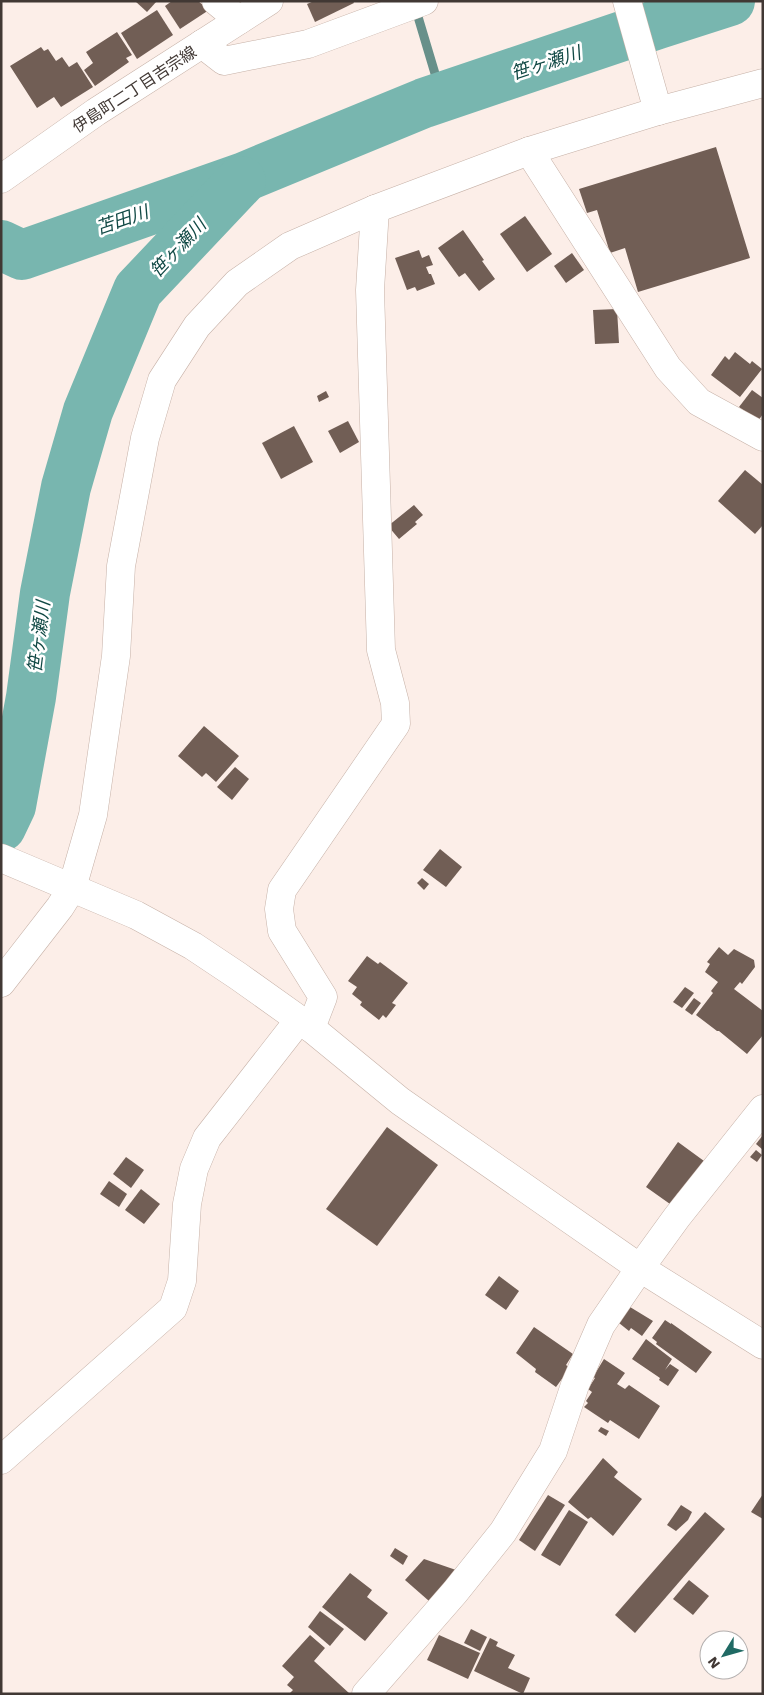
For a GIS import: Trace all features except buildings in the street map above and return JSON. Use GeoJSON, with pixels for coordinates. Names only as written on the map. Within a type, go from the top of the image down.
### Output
{"type":"FeatureCollection","features":[{"type":"Feature","properties":{"kind":"street"},"geometry":{"type":"LineString","coordinates":[[216,1],[240,20]]}},
{"type":"Feature","properties":{"kind":"street","name":"伊島町二丁目吉宗線"},"geometry":{"type":"LineString","coordinates":[[1,179],[96,112],[269,1]]}},
{"type":"Feature","properties":{"kind":"street"},"geometry":{"type":"LineString","coordinates":[[202,44],[224,61],[308,44],[424,1]]}},
{"type":"Feature","properties":{"kind":"street"},"geometry":{"type":"LineString","coordinates":[[627,1],[656,104]]}},
{"type":"Feature","properties":{"kind":"street"},"geometry":{"type":"LineString","coordinates":[[1,983],[60,907],[93,815],[116,656],[121,566],[145,438],[162,380],[197,326],[237,283],[290,246],[376,209],[656,104],[763,83]]}},
{"type":"Feature","properties":{"kind":"street"},"geometry":{"type":"LineString","coordinates":[[529,151],[668,368],[699,402],[763,437]]}},
{"type":"Feature","properties":{"kind":"street"},"geometry":{"type":"LineString","coordinates":[[1,1460],[173,1308],[182,1281],[187,1204],[194,1169],[207,1138],[305,1024],[324,997],[282,931],[278,909],[282,890],[396,724],[395,703],[381,650],[370,290],[376,209]]}},
{"type":"Feature","properties":{"kind":"street"},"geometry":{"type":"LineString","coordinates":[[1,858],[136,915],[193,946],[305,1024],[400,1102],[640,1268],[763,1345]]}},
{"type":"Feature","properties":{"kind":"street"},"geometry":{"type":"LineString","coordinates":[[366,1694],[455,1592],[504,1532],[553,1450],[575,1385],[601,1325],[677,1217],[763,1109]]}},
{"type":"Feature","properties":{"kind":"waterway","name":"笹ヶ瀬川"},"geometry":{"type":"LineString","coordinates":[[1,245],[22,255],[244,177],[424,103],[730,1]]}},
{"type":"Feature","properties":{"kind":"waterway"},"geometry":{"type":"LineString","coordinates":[[416,10],[442,97]]}},
{"type":"Feature","properties":{"kind":"waterway","name":"笹ヶ瀬川"},"geometry":{"type":"LineString","coordinates":[[1,827],[11,806],[31,697],[45,593],[66,487],[88,411],[138,290],[241,181]]}},
{"type":"Feature","properties":{"kind":"water label","name":"苫田川"},"geometry":{"type":"Point","coordinates":[122,220]}}]}
